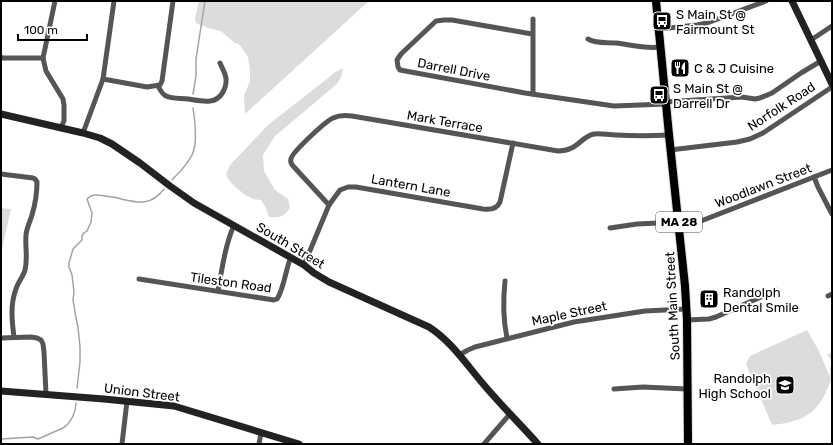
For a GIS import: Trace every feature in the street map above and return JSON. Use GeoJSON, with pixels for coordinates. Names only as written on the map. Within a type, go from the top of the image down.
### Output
{"type":"FeatureCollection","features":[{"type":"Feature","properties":{"kind":"main road","name":"South Main Street"},"geometry":{"type":"LineString","coordinates":[[656,1],[665,103],[685,277],[687,320],[688,444]]}},
{"type":"Feature","properties":{"kind":"main road"},"geometry":{"type":"LineString","coordinates":[[792,1],[832,85]]}},
{"type":"Feature","properties":{"kind":"main road","name":"South Street"},"geometry":{"type":"LineString","coordinates":[[1,114],[61,127],[100,138],[112,144],[140,163],[194,203],[304,265],[329,282],[429,327],[442,337],[459,355],[484,386],[538,444]]}},
{"type":"Feature","properties":{"kind":"main road","name":"Union Street"},"geometry":{"type":"LineString","coordinates":[[1,391],[174,406],[299,444]]}},
{"type":"Feature","properties":{"kind":"street"},"geometry":{"type":"LineString","coordinates":[[56,1],[43,58],[46,71],[63,98],[64,121],[61,127]]}},
{"type":"Feature","properties":{"kind":"street"},"geometry":{"type":"LineString","coordinates":[[83,133],[103,79],[114,1]]}},
{"type":"Feature","properties":{"kind":"street"},"geometry":{"type":"LineString","coordinates":[[103,79],[147,87],[160,86],[162,81],[173,1]]}},
{"type":"Feature","properties":{"kind":"street"},"geometry":{"type":"LineString","coordinates":[[659,29],[704,24],[766,1]]}},
{"type":"Feature","properties":{"kind":"street"},"geometry":{"type":"LineString","coordinates":[[533,19],[533,94]]}},
{"type":"Feature","properties":{"kind":"street","name":"Darrell Drive"},"geometry":{"type":"LineString","coordinates":[[532,34],[452,20],[436,21],[401,54],[397,60],[398,67],[400,70],[533,94],[614,106],[742,97],[755,99],[760,98],[769,94],[821,61]]}},
{"type":"Feature","properties":{"kind":"street"},"geometry":{"type":"LineString","coordinates":[[811,40],[832,26]]}},
{"type":"Feature","properties":{"kind":"street"},"geometry":{"type":"LineString","coordinates":[[588,39],[594,42],[614,43],[645,48],[660,47]]}},
{"type":"Feature","properties":{"kind":"street"},"geometry":{"type":"LineString","coordinates":[[1,57],[43,58]]}},
{"type":"Feature","properties":{"kind":"street"},"geometry":{"type":"LineString","coordinates":[[158,86],[164,94],[171,97],[210,101],[220,96],[226,85],[226,77],[220,63]]}},
{"type":"Feature","properties":{"kind":"street","name":"Norfolk Road"},"geometry":{"type":"LineString","coordinates":[[670,150],[737,142],[753,138],[763,133],[832,85]]}},
{"type":"Feature","properties":{"kind":"street","name":"Mark Terrace"},"geometry":{"type":"LineString","coordinates":[[329,205],[292,165],[291,159],[297,149],[327,122],[335,117],[352,116],[555,151],[573,148],[589,136],[596,134],[669,135]]}},
{"type":"Feature","properties":{"kind":"street","name":"Lantern Lane"},"geometry":{"type":"LineString","coordinates":[[304,265],[329,205],[340,190],[353,186],[483,209],[494,208],[499,205],[501,200],[514,143]]}},
{"type":"Feature","properties":{"kind":"street","name":"Woodlawn Street"},"geometry":{"type":"LineString","coordinates":[[610,228],[637,224],[688,226],[832,170]]}},
{"type":"Feature","properties":{"kind":"street"},"geometry":{"type":"LineString","coordinates":[[1,174],[33,178],[36,180],[37,184],[34,206],[26,236],[26,264],[24,274],[16,288],[12,308],[14,337]]}},
{"type":"Feature","properties":{"kind":"street"},"geometry":{"type":"LineString","coordinates":[[814,177],[832,214]]}},
{"type":"Feature","properties":{"kind":"street"},"geometry":{"type":"LineString","coordinates":[[218,291],[226,248],[234,225]]}},
{"type":"Feature","properties":{"kind":"street","name":"Tileston Road"},"geometry":{"type":"LineString","coordinates":[[138,279],[277,299],[290,258]]}},
{"type":"Feature","properties":{"kind":"street"},"geometry":{"type":"LineString","coordinates":[[505,280],[503,309],[507,338]]}},
{"type":"Feature","properties":{"kind":"street"},"geometry":{"type":"LineString","coordinates":[[687,320],[709,319],[716,317],[776,290]]}},
{"type":"Feature","properties":{"kind":"street","name":"Maple Street"},"geometry":{"type":"LineString","coordinates":[[459,355],[471,348],[563,324],[600,317],[649,311],[686,309]]}},
{"type":"Feature","properties":{"kind":"street"},"geometry":{"type":"LineString","coordinates":[[1,338],[31,337],[40,340],[43,344],[44,352],[46,394]]}},
{"type":"Feature","properties":{"kind":"street"},"geometry":{"type":"LineString","coordinates":[[614,389],[687,389]]}},
{"type":"Feature","properties":{"kind":"street"},"geometry":{"type":"LineString","coordinates":[[122,444],[127,401]]}},
{"type":"Feature","properties":{"kind":"street"},"geometry":{"type":"LineString","coordinates":[[484,444],[510,414]]}},
{"type":"Feature","properties":{"kind":"street"},"geometry":{"type":"LineString","coordinates":[[259,444],[261,433]]}},
{"type":"Feature","properties":{"kind":"shaded area"},"geometry":{"type":"Polygon","coordinates":[[[199,1],[369,1],[245,114],[244,96],[250,81],[248,57],[239,44],[235,43],[221,31],[196,23],[195,18],[199,1]]]}},
{"type":"Feature","properties":{"kind":"shaded area"},"geometry":{"type":"Polygon","coordinates":[[[343,68],[341,77],[337,84],[275,136],[263,155],[264,171],[275,190],[288,199],[290,208],[281,216],[269,217],[261,200],[253,199],[245,195],[232,184],[226,174],[230,165],[268,125],[337,71],[343,68]]]}},
{"type":"Feature","properties":{"kind":"shaded area"},"geometry":{"type":"Polygon","coordinates":[[[1,208],[11,209],[2,249],[1,249],[1,208]]]}},
{"type":"Feature","properties":{"kind":"shaded area","name":"Randolph High School"},"geometry":{"type":"Polygon","coordinates":[[[807,330],[819,351],[830,377],[832,361],[832,383],[831,381],[819,405],[808,415],[787,423],[772,425],[746,364],[750,356],[807,330]]]}},
{"type":"Feature","properties":{"kind":"shaded area"},"geometry":{"type":"Polygon","coordinates":[[[832,352],[832,361],[827,355],[832,352]]]}},
{"type":"Feature","properties":{"kind":"waterway"},"geometry":{"type":"LineString","coordinates":[[193,94],[196,76],[196,59],[205,1]]}},
{"type":"Feature","properties":{"kind":"waterway"},"geometry":{"type":"LineString","coordinates":[[172,180],[188,162],[194,150],[196,132],[193,108]]}},
{"type":"Feature","properties":{"kind":"waterway"},"geometry":{"type":"LineString","coordinates":[[77,388],[80,347],[73,300],[74,292],[72,275],[69,263],[73,249],[82,240],[82,236],[87,231],[91,222],[92,213],[87,199],[93,195],[98,195],[115,197],[133,202],[144,202],[154,198],[164,189]]}},
{"type":"Feature","properties":{"kind":"waterway"},"geometry":{"type":"LineString","coordinates":[[1,439],[33,437],[38,439],[63,428],[72,417],[76,403]]}},
{"type":"Feature","properties":{"kind":"place","name":"S Main St @ Fairmount St"},"geometry":{"type":"Point","coordinates":[662,21]}},
{"type":"Feature","properties":{"kind":"place","name":"C & J Cuisine"},"geometry":{"type":"Point","coordinates":[680,68]}},
{"type":"Feature","properties":{"kind":"place","name":"S Main St @ Darrell Dr"},"geometry":{"type":"Point","coordinates":[659,95]}},
{"type":"Feature","properties":{"kind":"place","name":"Randolph Dental Smile"},"geometry":{"type":"Point","coordinates":[709,299]}},
{"type":"Feature","properties":{"kind":"place","name":"Randolph High School"},"geometry":{"type":"Point","coordinates":[785,385]}}]}
